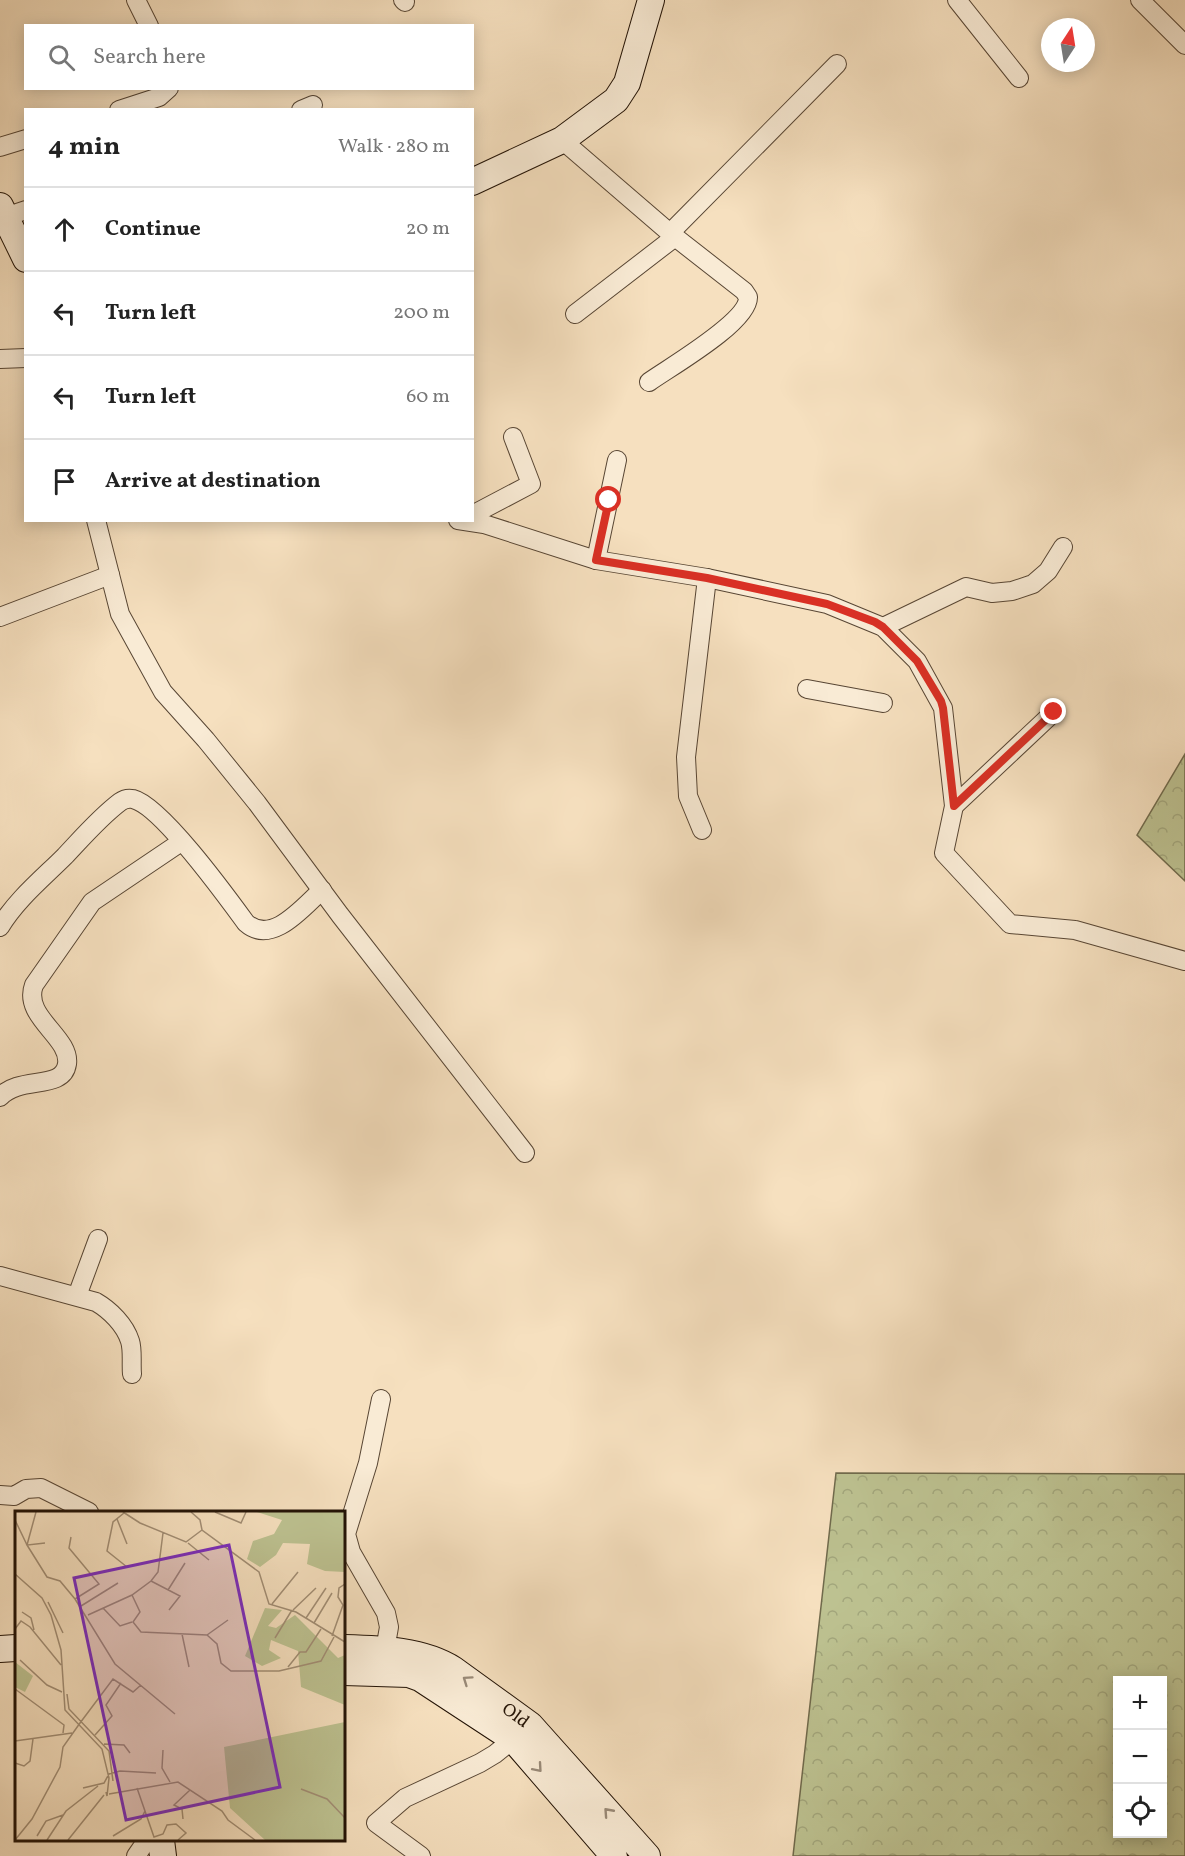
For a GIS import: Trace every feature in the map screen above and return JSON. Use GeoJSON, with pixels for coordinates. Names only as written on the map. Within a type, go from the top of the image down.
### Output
{"type":"FeatureCollection","features":[{"type":"Feature","properties":{"kind":"main road"},"geometry":{"type":"LineString","coordinates":[[474,181],[562,140],[611,105],[622,92],[630,73],[651,0]]}},
{"type":"Feature","properties":{"kind":"main road"},"geometry":{"type":"LineString","coordinates":[[10,211],[24,253]]}},
{"type":"Feature","properties":{"kind":"main road"},"geometry":{"type":"LineString","coordinates":[[0,1649],[15,1648]]}},
{"type":"Feature","properties":{"kind":"main road","name":"Old"},"geometry":{"type":"LineString","coordinates":[[345,1648],[385,1650],[441,1662],[521,1732],[647,1856]]}},
{"type":"Feature","properties":{"kind":"main road","name":"Old"},"geometry":{"type":"LineString","coordinates":[[345,1672],[409,1674],[521,1732],[614,1856]]}},
{"type":"Feature","properties":{"kind":"main road"},"geometry":{"type":"LineString","coordinates":[[161,1841],[163,1856]]}},
{"type":"Feature","properties":{"kind":"street"},"geometry":{"type":"LineString","coordinates":[[136,0],[148,24]]}},
{"type":"Feature","properties":{"kind":"street"},"geometry":{"type":"LineString","coordinates":[[957,0],[1019,78]]}},
{"type":"Feature","properties":{"kind":"street"},"geometry":{"type":"LineString","coordinates":[[1140,0],[1185,45]]}},
{"type":"Feature","properties":{"kind":"street"},"geometry":{"type":"LineString","coordinates":[[575,314],[673,235],[837,64]]}},
{"type":"Feature","properties":{"kind":"street"},"geometry":{"type":"LineString","coordinates":[[125,108],[159,97],[167,90]]}},
{"type":"Feature","properties":{"kind":"street"},"geometry":{"type":"LineString","coordinates":[[0,147],[24,140]]}},
{"type":"Feature","properties":{"kind":"street"},"geometry":{"type":"LineString","coordinates":[[562,140],[673,235],[744,291],[748,301],[729,326],[649,382]]}},
{"type":"Feature","properties":{"kind":"street"},"geometry":{"type":"LineString","coordinates":[[0,359],[24,358]]}},
{"type":"Feature","properties":{"kind":"street"},"geometry":{"type":"LineString","coordinates":[[474,514],[531,484],[513,437]]}},
{"type":"Feature","properties":{"kind":"street"},"geometry":{"type":"LineString","coordinates":[[596,560],[617,460]]}},
{"type":"Feature","properties":{"kind":"street"},"geometry":{"type":"LineString","coordinates":[[97,522],[120,614],[163,692],[257,803],[525,1153]]}},
{"type":"Feature","properties":{"kind":"street"},"geometry":{"type":"LineString","coordinates":[[468,522],[484,524],[596,560],[707,578],[827,604],[883,627],[917,661],[943,708],[954,806],[944,853],[1010,924],[1075,930],[1185,961]]}},
{"type":"Feature","properties":{"kind":"street"},"geometry":{"type":"LineString","coordinates":[[883,627],[966,587],[992,593],[1012,591],[1034,584],[1048,571],[1063,548]]}},
{"type":"Feature","properties":{"kind":"street"},"geometry":{"type":"LineString","coordinates":[[0,617],[110,575]]}},
{"type":"Feature","properties":{"kind":"street"},"geometry":{"type":"LineString","coordinates":[[702,830],[688,796],[686,757],[707,578]]}},
{"type":"Feature","properties":{"kind":"street"},"geometry":{"type":"LineString","coordinates":[[807,689],[883,703]]}},
{"type":"Feature","properties":{"kind":"street"},"geometry":{"type":"LineString","coordinates":[[954,806],[1054,712]]}},
{"type":"Feature","properties":{"kind":"street"},"geometry":{"type":"LineString","coordinates":[[0,927],[6,916],[89,831],[125,800],[137,801],[155,813],[203,866],[246,923],[255,929],[269,931],[278,927],[322,890]]}},
{"type":"Feature","properties":{"kind":"street"},"geometry":{"type":"LineString","coordinates":[[0,1097],[17,1085],[58,1078],[66,1068],[65,1053],[34,1007],[32,992],[34,985],[92,902],[181,842]]}},
{"type":"Feature","properties":{"kind":"street"},"geometry":{"type":"LineString","coordinates":[[77,1296],[98,1239]]}},
{"type":"Feature","properties":{"kind":"street"},"geometry":{"type":"LineString","coordinates":[[0,1276],[77,1296],[104,1306],[116,1318],[131,1342],[132,1374]]}},
{"type":"Feature","properties":{"kind":"street"},"geometry":{"type":"LineString","coordinates":[[381,1399],[369,1463],[346,1534],[351,1552],[386,1613],[389,1627],[385,1650]]}},
{"type":"Feature","properties":{"kind":"street"},"geometry":{"type":"LineString","coordinates":[[0,1496],[14,1496],[26,1489],[41,1488],[87,1511]]}},
{"type":"Feature","properties":{"kind":"street"},"geometry":{"type":"LineString","coordinates":[[421,1856],[376,1823],[405,1798],[480,1763],[521,1732]]}},
{"type":"Feature","properties":{"kind":"street"},"geometry":{"type":"LineString","coordinates":[[136,1856],[146,1841]]}},
{"type":"Feature","properties":{"kind":"green space"},"geometry":{"type":"Polygon","coordinates":[[[1185,754],[1185,881],[1137,835],[1185,754]]]}},
{"type":"Feature","properties":{"kind":"green space"},"geometry":{"type":"Polygon","coordinates":[[[836,1473],[1185,1474],[1185,1856],[793,1856],[836,1473]]]}},
{"type":"Feature","properties":{"kind":"route"},"geometry":{"type":"LineString","coordinates":[[609,500],[596,560],[707,578],[827,604],[883,627],[917,661],[941,701],[954,806],[1054,712]]}}]}
